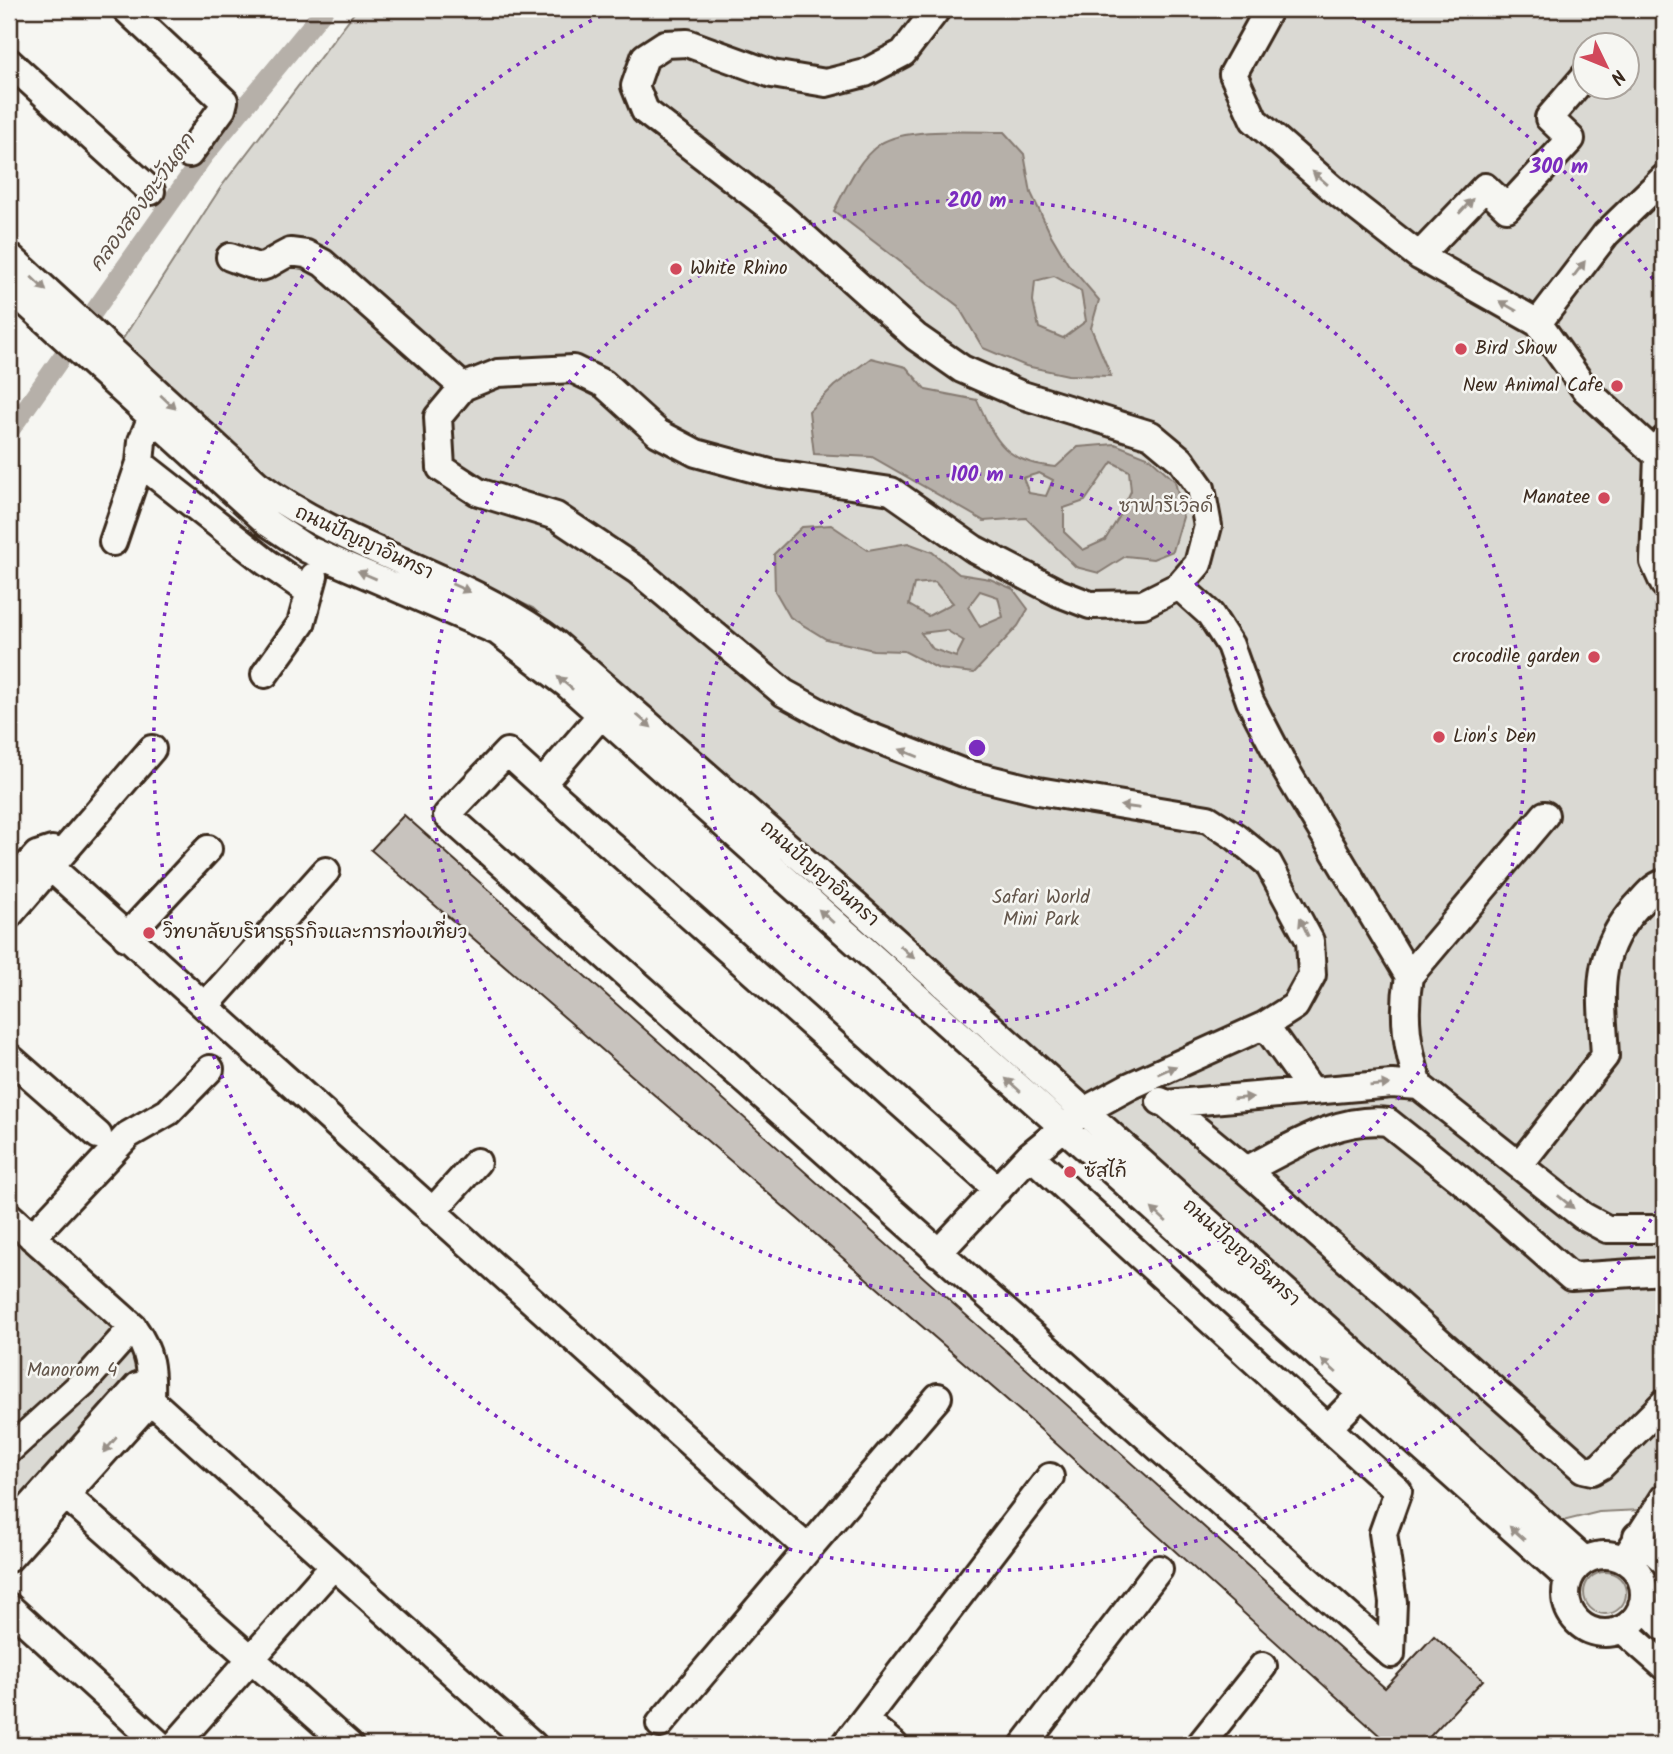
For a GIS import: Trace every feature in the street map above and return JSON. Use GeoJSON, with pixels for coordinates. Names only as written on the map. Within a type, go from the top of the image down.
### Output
{"type":"FeatureCollection","features":[{"type":"Feature","properties":{"kind":"street"},"geometry":{"type":"LineString","coordinates":[[126,9],[224,101],[222,109],[189,154]]}},
{"type":"Feature","properties":{"kind":"street"},"geometry":{"type":"LineString","coordinates":[[937,9],[903,53],[865,73],[826,83],[772,74],[687,43],[665,44],[645,57],[635,86],[645,111],[781,216],[916,337],[962,369],[1019,394],[1151,435],[1181,460],[1201,488],[1208,526],[1198,564],[1180,586],[1143,604],[1090,605],[1059,593],[974,549],[891,491],[770,473],[696,453],[658,433],[604,384],[573,369],[498,373],[463,387],[438,417],[441,468],[478,492],[556,516],[638,572],[784,693],[846,727],[964,773],[1038,791],[1208,820],[1236,837],[1268,863],[1310,941],[1312,975],[1294,1006],[1211,1052],[1130,1086],[1084,1111],[1064,1130],[1030,1154],[938,1253]]}},
{"type":"Feature","properties":{"kind":"street"},"geometry":{"type":"LineString","coordinates":[[1269,9],[1233,74],[1254,120],[1332,188],[1419,256],[1538,323],[1585,389],[1661,447],[1654,562],[1664,584]]}},
{"type":"Feature","properties":{"kind":"street"},"geometry":{"type":"LineString","coordinates":[[9,62],[150,191]]}},
{"type":"Feature","properties":{"kind":"street"},"geometry":{"type":"LineString","coordinates":[[1419,256],[1485,187],[1507,208],[1572,138],[1549,118],[1572,91]]}},
{"type":"Feature","properties":{"kind":"street"},"geometry":{"type":"LineString","coordinates":[[1538,323],[1606,234],[1664,178]]}},
{"type":"Feature","properties":{"kind":"street"},"geometry":{"type":"LineString","coordinates":[[230,257],[257,268],[268,268],[290,252],[306,254],[323,263],[463,387]]}},
{"type":"Feature","properties":{"kind":"street","name":"ถนนปัญญาอินทรา"},"geometry":{"type":"LineString","coordinates":[[9,256],[62,321],[111,366],[257,485],[292,510],[526,622],[609,705],[1064,1130],[1370,1386],[1576,1569]]}},
{"type":"Feature","properties":{"kind":"street","name":"ถนนปัญญาอินทรา"},"geometry":{"type":"LineString","coordinates":[[9,287],[62,321]]}},
{"type":"Feature","properties":{"kind":"street","name":"ถนนปัญญาอินทรา"},"geometry":{"type":"LineString","coordinates":[[111,366],[151,419],[268,523],[321,555],[497,631],[609,705],[1084,1111],[1370,1386]]}},
{"type":"Feature","properties":{"kind":"street"},"geometry":{"type":"LineString","coordinates":[[113,542],[141,463],[142,440],[151,419]]}},
{"type":"Feature","properties":{"kind":"street"},"geometry":{"type":"LineString","coordinates":[[141,463],[245,546],[308,591]]}},
{"type":"Feature","properties":{"kind":"street"},"geometry":{"type":"LineString","coordinates":[[265,674],[301,624],[308,591],[321,555]]}},
{"type":"Feature","properties":{"kind":"street"},"geometry":{"type":"LineString","coordinates":[[1180,586],[1210,614],[1230,646],[1250,701],[1287,772],[1409,976]]}},
{"type":"Feature","properties":{"kind":"street"},"geometry":{"type":"LineString","coordinates":[[542,784],[609,705]]}},
{"type":"Feature","properties":{"kind":"street"},"geometry":{"type":"LineString","coordinates":[[9,886],[68,843],[152,749]]}},
{"type":"Feature","properties":{"kind":"street"},"geometry":{"type":"LineString","coordinates":[[998,1190],[507,752],[447,815],[1391,1654],[1392,1602],[1383,1533],[1398,1491],[1030,1154]]}},
{"type":"Feature","properties":{"kind":"street"},"geometry":{"type":"LineString","coordinates":[[1419,1086],[1407,1048],[1404,1005],[1409,976],[1545,815]]}},
{"type":"Feature","properties":{"kind":"street"},"geometry":{"type":"LineString","coordinates":[[126,937],[208,849]]}},
{"type":"Feature","properties":{"kind":"street"},"geometry":{"type":"LineString","coordinates":[[9,915],[44,862]]}},
{"type":"Feature","properties":{"kind":"street"},"geometry":{"type":"LineString","coordinates":[[44,862],[808,1549]]}},
{"type":"Feature","properties":{"kind":"street"},"geometry":{"type":"LineString","coordinates":[[205,1006],[326,871]]}},
{"type":"Feature","properties":{"kind":"street"},"geometry":{"type":"LineString","coordinates":[[1520,1164],[1605,1056],[1602,990],[1605,956],[1630,914],[1655,886],[1664,883]]}},
{"type":"Feature","properties":{"kind":"street"},"geometry":{"type":"LineString","coordinates":[[1265,1024],[1312,1091]]}},
{"type":"Feature","properties":{"kind":"street"},"geometry":{"type":"LineString","coordinates":[[9,1056],[98,1135]]}},
{"type":"Feature","properties":{"kind":"street"},"geometry":{"type":"LineString","coordinates":[[32,1237],[128,1135],[167,1112],[210,1069]]}},
{"type":"Feature","properties":{"kind":"street"},"geometry":{"type":"LineString","coordinates":[[1166,1104],[1392,1084],[1419,1086],[1583,1216],[1606,1229],[1664,1229]]}},
{"type":"Feature","properties":{"kind":"street"},"geometry":{"type":"LineString","coordinates":[[1130,1086],[1166,1104],[1246,1170],[1583,1469],[1592,1471],[1601,1466],[1664,1403]]}},
{"type":"Feature","properties":{"kind":"street"},"geometry":{"type":"LineString","coordinates":[[1246,1170],[1331,1128],[1388,1122],[1461,1180],[1571,1277],[1664,1271]]}},
{"type":"Feature","properties":{"kind":"street"},"geometry":{"type":"LineString","coordinates":[[432,1212],[477,1162]]}},
{"type":"Feature","properties":{"kind":"street"},"geometry":{"type":"LineString","coordinates":[[9,1216],[132,1328],[144,1343],[147,1385],[505,1736],[533,1745]]}},
{"type":"Feature","properties":{"kind":"street"},"geometry":{"type":"LineString","coordinates":[[9,1450],[84,1382],[132,1328]]}},
{"type":"Feature","properties":{"kind":"street"},"geometry":{"type":"LineString","coordinates":[[9,1558],[59,1489],[147,1385]]}},
{"type":"Feature","properties":{"kind":"street"},"geometry":{"type":"LineString","coordinates":[[1328,1428],[1370,1386]]}},
{"type":"Feature","properties":{"kind":"street"},"geometry":{"type":"LineString","coordinates":[[660,1724],[938,1397]]}},
{"type":"Feature","properties":{"kind":"street"},"geometry":{"type":"LineString","coordinates":[[845,1745],[1050,1477]]}},
{"type":"Feature","properties":{"kind":"street"},"geometry":{"type":"LineString","coordinates":[[9,1531],[59,1489]]}},
{"type":"Feature","properties":{"kind":"street"},"geometry":{"type":"LineString","coordinates":[[59,1489],[349,1745]]}},
{"type":"Feature","properties":{"kind":"street"},"geometry":{"type":"LineString","coordinates":[[1624,1560],[1664,1498]]}},
{"type":"Feature","properties":{"kind":"street"},"geometry":{"type":"LineString","coordinates":[[1637,1536],[1664,1561]]}},
{"type":"Feature","properties":{"kind":"street"},"geometry":{"type":"LineString","coordinates":[[1600,1554],[1624,1560],[1640,1576],[1644,1590],[1642,1605],[1622,1629],[1607,1633],[1591,1631],[1577,1623],[1567,1602],[1576,1569],[1600,1554]]}},
{"type":"Feature","properties":{"kind":"street"},"geometry":{"type":"LineString","coordinates":[[175,1745],[333,1566]]}},
{"type":"Feature","properties":{"kind":"street"},"geometry":{"type":"LineString","coordinates":[[1024,1745],[1159,1569]]}},
{"type":"Feature","properties":{"kind":"street"},"geometry":{"type":"LineString","coordinates":[[1642,1605],[1664,1627]]}},
{"type":"Feature","properties":{"kind":"street"},"geometry":{"type":"LineString","coordinates":[[9,1608],[160,1745]]}},
{"type":"Feature","properties":{"kind":"street"},"geometry":{"type":"LineString","coordinates":[[1622,1629],[1664,1666]]}},
{"type":"Feature","properties":{"kind":"street"},"geometry":{"type":"LineString","coordinates":[[1200,1745],[1263,1666]]}},
{"type":"Feature","properties":{"kind":"street"},"geometry":{"type":"LineString","coordinates":[[864,1720],[894,1745]]}},
{"type":"Feature","properties":{"kind":"green space","name":"ซาฟารีเวิลด์"},"geometry":{"type":"Polygon","coordinates":[[[357,9],[1664,9],[1664,1523],[1661,1526],[1641,1510],[1599,1512],[1563,1521],[615,685],[533,608],[309,507],[268,483],[122,340],[221,187],[357,9]]]}},
{"type":"Feature","properties":{"kind":"green space","name":"Manorom 4"},"geometry":{"type":"Polygon","coordinates":[[[9,1225],[132,1336],[141,1395],[9,1542],[9,1225]]]}},
{"type":"Feature","properties":{"kind":"green space"},"geometry":{"type":"Polygon","coordinates":[[[1605,1572],[1620,1578],[1626,1593],[1620,1608],[1605,1614],[1590,1608],[1584,1593],[1590,1578],[1605,1572]]]}},
{"type":"Feature","properties":{"kind":"shaded area"},"geometry":{"type":"Polygon","coordinates":[[[1004,132],[1024,154],[1031,193],[1051,235],[1068,264],[1099,300],[1091,328],[1111,376],[1068,375],[1026,366],[983,348],[958,306],[834,211],[859,166],[880,144],[906,135],[922,133],[1004,132]],[[1054,276],[1035,281],[1033,301],[1039,328],[1063,338],[1086,321],[1081,291],[1054,276]]]}},
{"type":"Feature","properties":{"kind":"shaded area"},"geometry":{"type":"Polygon","coordinates":[[[871,358],[906,367],[926,390],[977,400],[997,439],[1005,448],[1025,461],[1056,467],[1078,447],[1115,444],[1150,458],[1175,481],[1183,517],[1173,551],[1153,559],[1126,556],[1099,573],[1076,567],[1026,518],[984,521],[872,457],[814,454],[809,411],[834,386],[871,358]],[[1112,462],[1085,501],[1064,508],[1064,532],[1083,550],[1105,540],[1131,491],[1129,471],[1112,462]],[[1039,473],[1023,478],[1029,493],[1046,496],[1053,480],[1039,473]]]}},
{"type":"Feature","properties":{"kind":"shaded area"},"geometry":{"type":"Polygon","coordinates":[[[831,525],[868,550],[908,543],[932,552],[959,574],[990,579],[1013,589],[1028,609],[1018,626],[974,673],[939,669],[904,651],[873,650],[826,639],[790,617],[775,591],[774,554],[802,527],[831,525]],[[935,582],[914,584],[909,605],[928,616],[953,603],[935,582]],[[980,591],[968,607],[980,627],[1003,617],[998,597],[980,591]],[[946,630],[921,633],[933,649],[956,657],[964,641],[946,630]]]}},
{"type":"Feature","properties":{"kind":"building"},"geometry":{"type":"Polygon","coordinates":[[[404,815],[1385,1688],[1434,1636],[1483,1680],[1422,1745],[1390,1745],[1021,1412],[371,850],[404,815]]]}},
{"type":"Feature","properties":{"kind":"waterway","name":"คลองสองตะวันตก"},"geometry":{"type":"LineString","coordinates":[[9,432],[203,157],[325,9]]}},
{"type":"Feature","properties":{"kind":"place","name":"White Rhino"},"geometry":{"type":"Point","coordinates":[676,269]}},
{"type":"Feature","properties":{"kind":"place","name":"Bird Show"},"geometry":{"type":"Point","coordinates":[1461,349]}},
{"type":"Feature","properties":{"kind":"place","name":"New Animal Cafe"},"geometry":{"type":"Point","coordinates":[1617,386]}},
{"type":"Feature","properties":{"kind":"place","name":"Manatee"},"geometry":{"type":"Point","coordinates":[1604,498]}},
{"type":"Feature","properties":{"kind":"place","name":"crocodile garden"},"geometry":{"type":"Point","coordinates":[1594,657]}},
{"type":"Feature","properties":{"kind":"place","name":"Lion's Den"},"geometry":{"type":"Point","coordinates":[1439,737]}},
{"type":"Feature","properties":{"kind":"place","name":"วิทยาลัยบริหารธุรกิจและการท่องเที่ยว"},"geometry":{"type":"Point","coordinates":[149,933]}},
{"type":"Feature","properties":{"kind":"place","name":"ซัสไก้"},"geometry":{"type":"Point","coordinates":[1070,1172]}},
{"type":"Feature","properties":{"kind":"park label","name":"Safari World Mini Park"},"geometry":{"type":"Point","coordinates":[1041,909]}}]}
